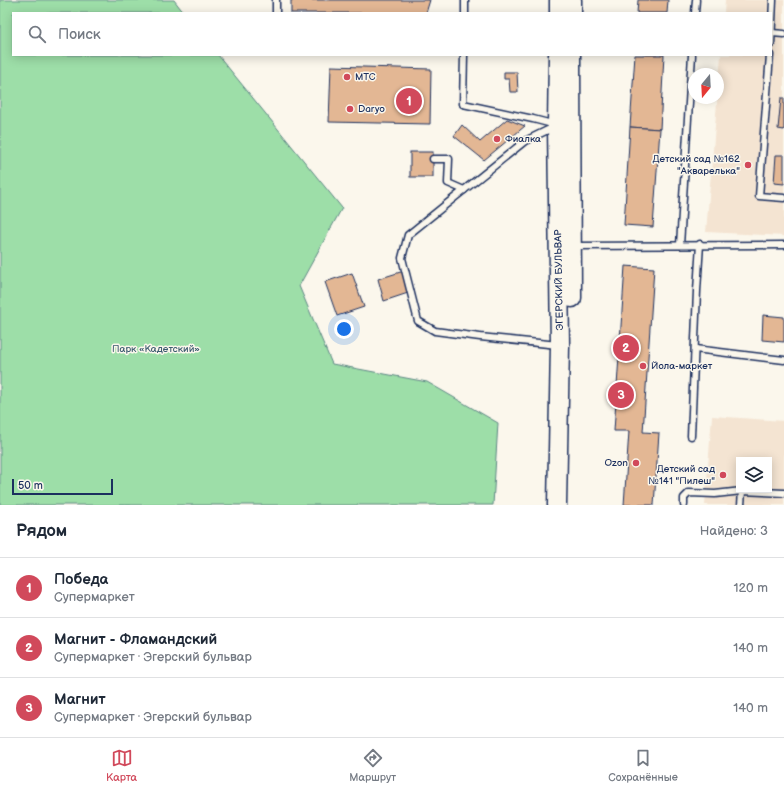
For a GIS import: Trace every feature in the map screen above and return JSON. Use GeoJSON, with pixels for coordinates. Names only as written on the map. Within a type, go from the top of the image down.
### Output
{"type":"FeatureCollection","features":[{"type":"Feature","properties":{"kind":"main road"},"geometry":{"type":"LineString","coordinates":[[559,0],[559,12]]}},
{"type":"Feature","properties":{"kind":"main road"},"geometry":{"type":"LineString","coordinates":[[572,0],[572,12]]}},
{"type":"Feature","properties":{"kind":"main road","name":"ЭГЕРСКИЙ БУЛЬВАР"},"geometry":{"type":"LineString","coordinates":[[558,56],[564,126],[570,505]]}},
{"type":"Feature","properties":{"kind":"main road","name":"ЭГЕРСКИЙ БУЛЬВАР"},"geometry":{"type":"LineString","coordinates":[[564,126],[571,56]]}},
{"type":"Feature","properties":{"kind":"main road","name":"ЭГЕРСКИЙ БУЛЬВАР"},"geometry":{"type":"LineString","coordinates":[[557,505],[560,345],[566,246]]}},
{"type":"Feature","properties":{"kind":"lane"},"geometry":{"type":"LineString","coordinates":[[276,0],[276,12]]}},
{"type":"Feature","properties":{"kind":"lane"},"geometry":{"type":"LineString","coordinates":[[465,0],[465,12]]}},
{"type":"Feature","properties":{"kind":"lane"},"geometry":{"type":"LineString","coordinates":[[695,12],[696,0]]}},
{"type":"Feature","properties":{"kind":"lane"},"geometry":{"type":"LineString","coordinates":[[773,0],[772,33],[784,34]]}},
{"type":"Feature","properties":{"kind":"lane"},"geometry":{"type":"LineString","coordinates":[[464,56],[463,104],[564,126]]}},
{"type":"Feature","properties":{"kind":"lane"},"geometry":{"type":"LineString","coordinates":[[680,245],[692,56]]}},
{"type":"Feature","properties":{"kind":"lane"},"geometry":{"type":"LineString","coordinates":[[770,56],[759,196],[784,198]]}},
{"type":"Feature","properties":{"kind":"lane"},"geometry":{"type":"LineString","coordinates":[[560,345],[435,331],[418,320],[402,258],[408,236],[464,190],[525,141],[564,126]]}},
{"type":"Feature","properties":{"kind":"lane"},"geometry":{"type":"LineString","coordinates":[[433,159],[449,159],[448,182],[464,190]]}},
{"type":"Feature","properties":{"kind":"lane"},"geometry":{"type":"LineString","coordinates":[[691,436],[700,244]]}},
{"type":"Feature","properties":{"kind":"lane"},"geometry":{"type":"LineString","coordinates":[[566,246],[784,244]]}},
{"type":"Feature","properties":{"kind":"lane"},"geometry":{"type":"LineString","coordinates":[[695,349],[784,360]]}},
{"type":"Feature","properties":{"kind":"lane"},"geometry":{"type":"LineString","coordinates":[[684,505],[684,498],[689,493],[716,494],[736,492]]}},
{"type":"Feature","properties":{"kind":"lane"},"geometry":{"type":"LineString","coordinates":[[772,492],[784,493]]}},
{"type":"Feature","properties":{"kind":"lane"},"geometry":{"type":"LineString","coordinates":[[741,505],[742,493]]}},
{"type":"Feature","properties":{"kind":"shaded area","name":"Детский сад №162 \"Акварелька\""},"geometry":{"type":"Polygon","coordinates":[[[725,0],[784,0],[784,236],[706,232],[717,104],[724,104],[724,68],[720,68],[721,56],[772,56],[772,12],[724,12],[725,0]]]}},
{"type":"Feature","properties":{"kind":"shaded area","name":"Детский сад №141 \"Пилеш\""},"geometry":{"type":"Polygon","coordinates":[[[712,416],[784,421],[784,505],[705,505],[712,416]]]}},
{"type":"Feature","properties":{"kind":"green space","name":"Парк «Кадетский»"},"geometry":{"type":"Polygon","coordinates":[[[0,0],[174,0],[183,12],[12,12],[12,56],[219,56],[342,208],[299,286],[332,364],[427,382],[498,423],[493,505],[0,505],[0,0]]]}},
{"type":"Feature","properties":{"kind":"building"},"geometry":{"type":"Polygon","coordinates":[[[291,0],[430,0],[426,12],[291,12],[291,0]]]}},
{"type":"Feature","properties":{"kind":"building"},"geometry":{"type":"Polygon","coordinates":[[[638,0],[668,0],[667,12],[637,12],[638,0]]]}},
{"type":"Feature","properties":{"kind":"building"},"geometry":{"type":"Polygon","coordinates":[[[635,56],[664,56],[660,129],[630,127],[635,56]]]}},
{"type":"Feature","properties":{"kind":"building"},"geometry":{"type":"Polygon","coordinates":[[[331,66],[431,69],[430,124],[329,122],[331,66]]]}},
{"type":"Feature","properties":{"kind":"building"},"geometry":{"type":"Polygon","coordinates":[[[504,72],[517,72],[518,92],[510,92],[509,79],[504,79],[504,72]]]}},
{"type":"Feature","properties":{"kind":"building"},"geometry":{"type":"Polygon","coordinates":[[[781,98],[784,98],[784,130],[778,129],[781,98]]]}},
{"type":"Feature","properties":{"kind":"building","name":"Фиалка"},"geometry":{"type":"Polygon","coordinates":[[[507,119],[525,126],[484,160],[454,136],[462,125],[480,142],[507,119]]]}},
{"type":"Feature","properties":{"kind":"building"},"geometry":{"type":"Polygon","coordinates":[[[630,127],[660,129],[653,227],[624,225],[630,127]]]}},
{"type":"Feature","properties":{"kind":"building"},"geometry":{"type":"Polygon","coordinates":[[[410,152],[433,152],[433,177],[410,177],[410,152]]]}},
{"type":"Feature","properties":{"kind":"building"},"geometry":{"type":"Polygon","coordinates":[[[776,155],[784,155],[784,184],[774,183],[776,155]]]}},
{"type":"Feature","properties":{"kind":"building"},"geometry":{"type":"Polygon","coordinates":[[[625,266],[654,268],[643,432],[659,433],[654,505],[624,505],[629,431],[614,431],[625,266]]]}},
{"type":"Feature","properties":{"kind":"building"},"geometry":{"type":"Polygon","coordinates":[[[407,270],[414,291],[384,301],[378,279],[407,270]]]}},
{"type":"Feature","properties":{"kind":"building"},"geometry":{"type":"Polygon","coordinates":[[[352,273],[364,307],[337,316],[325,282],[352,273]]]}},
{"type":"Feature","properties":{"kind":"building"},"geometry":{"type":"Polygon","coordinates":[[[763,315],[784,317],[784,342],[762,340],[763,315]]]}},
{"type":"Feature","properties":{"kind":"place","name":"МТС"},"geometry":{"type":"Point","coordinates":[347,77]}},
{"type":"Feature","properties":{"kind":"place","name":"Победа"},"geometry":{"type":"Point","coordinates":[409,101]}},
{"type":"Feature","properties":{"kind":"place","name":"Daryo"},"geometry":{"type":"Point","coordinates":[350,109]}},
{"type":"Feature","properties":{"kind":"place","name":"Фиалка"},"geometry":{"type":"Point","coordinates":[497,139]}},
{"type":"Feature","properties":{"kind":"place","name":"Детский сад №162 \"Акварелька\""},"geometry":{"type":"Point","coordinates":[748,165]}},
{"type":"Feature","properties":{"kind":"place","name":"Магнит - Фламандский"},"geometry":{"type":"Point","coordinates":[626,348]}},
{"type":"Feature","properties":{"kind":"place","name":"Йола-маркет"},"geometry":{"type":"Point","coordinates":[643,366]}},
{"type":"Feature","properties":{"kind":"place","name":"Магнит"},"geometry":{"type":"Point","coordinates":[621,395]}},
{"type":"Feature","properties":{"kind":"place","name":"Ozon"},"geometry":{"type":"Point","coordinates":[636,463]}},
{"type":"Feature","properties":{"kind":"place","name":"Детский сад №141 \"Пилеш\""},"geometry":{"type":"Point","coordinates":[723,475]}}]}
